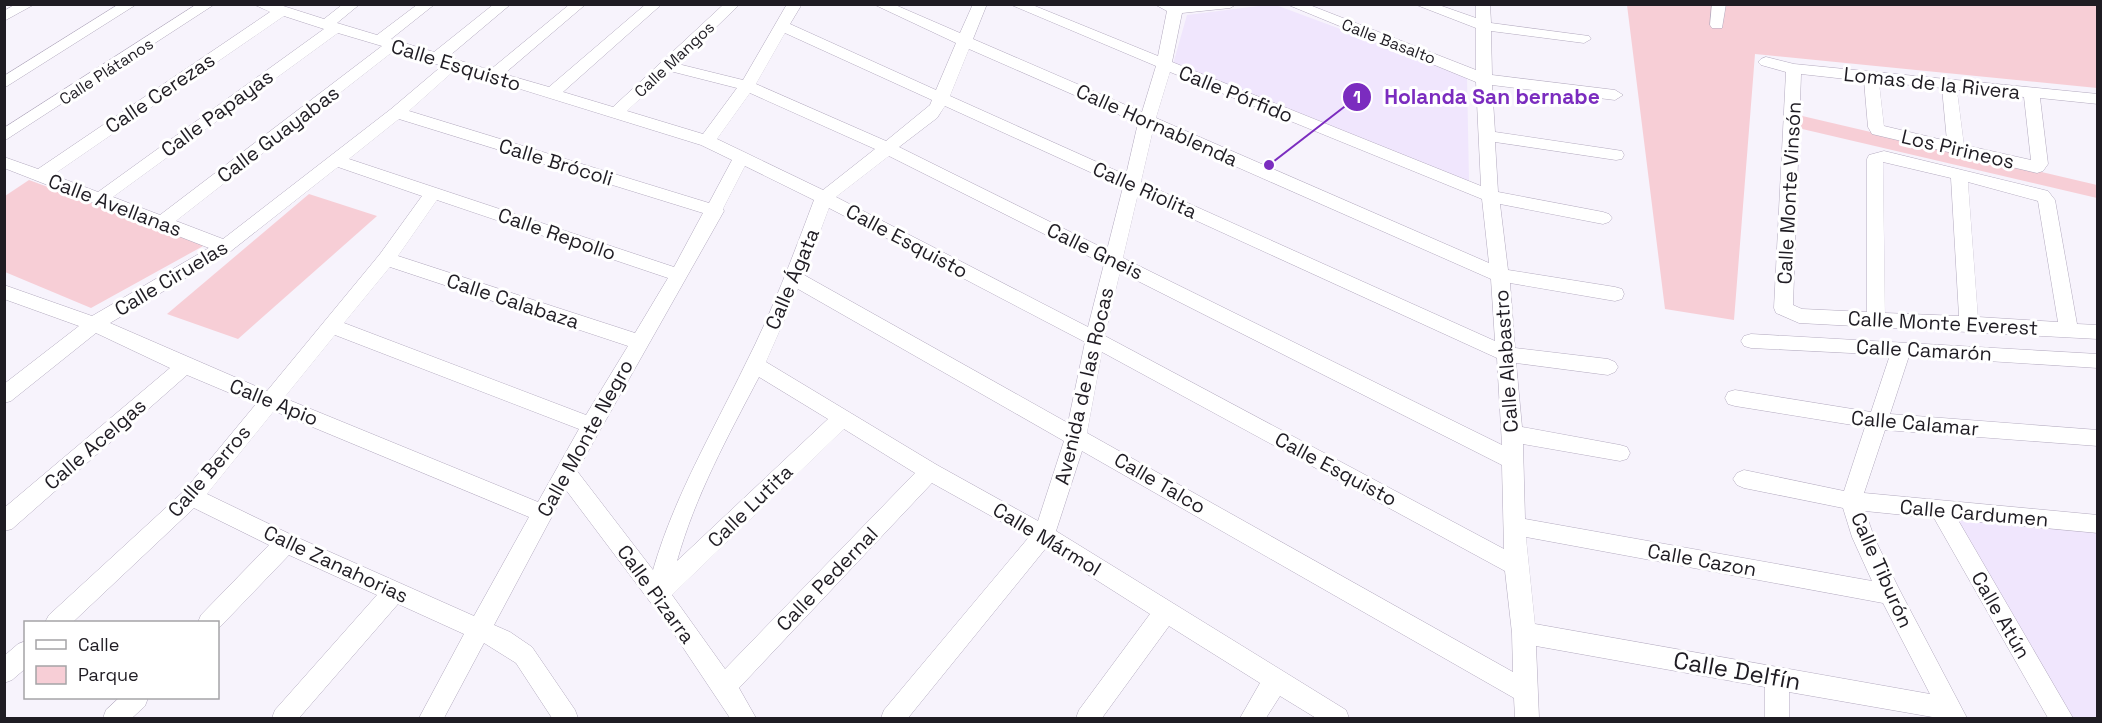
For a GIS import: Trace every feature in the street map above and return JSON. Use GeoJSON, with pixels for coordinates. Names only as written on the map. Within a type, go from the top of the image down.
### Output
{"type":"FeatureCollection","features":[{"type":"Feature","properties":{"kind":"street"},"geometry":{"type":"LineString","coordinates":[[4,17],[28,4]]}},
{"type":"Feature","properties":{"kind":"street"},"geometry":{"type":"LineString","coordinates":[[4,83],[130,4]]}},
{"type":"Feature","properties":{"kind":"street","name":"Calle Plátanos"},"geometry":{"type":"LineString","coordinates":[[4,136],[208,4]]}},
{"type":"Feature","properties":{"kind":"street","name":"Calle Papayas"},"geometry":{"type":"LineString","coordinates":[[99,199],[330,26],[353,4]]}},
{"type":"Feature","properties":{"kind":"street","name":"Calle Guayabas"},"geometry":{"type":"LineString","coordinates":[[162,223],[386,43],[428,4]]}},
{"type":"Feature","properties":{"kind":"street"},"geometry":{"type":"LineString","coordinates":[[434,60],[504,4]]}},
{"type":"Feature","properties":{"kind":"street"},"geometry":{"type":"LineString","coordinates":[[492,76],[579,4]]}},
{"type":"Feature","properties":{"kind":"street"},"geometry":{"type":"LineString","coordinates":[[552,94],[655,4]]}},
{"type":"Feature","properties":{"kind":"street","name":"Calle Mangos"},"geometry":{"type":"LineString","coordinates":[[615,114],[733,4]]}},
{"type":"Feature","properties":{"kind":"street"},"geometry":{"type":"LineString","coordinates":[[706,141],[747,86],[784,27],[795,4]]}},
{"type":"Feature","properties":{"kind":"street","name":"Calle Hornablenda"},"geometry":{"type":"LineString","coordinates":[[880,4],[1500,275],[1615,294]]}},
{"type":"Feature","properties":{"kind":"street","name":"Calle Ágata"},"geometry":{"type":"LineString","coordinates":[[657,594],[672,541],[703,468],[755,365],[794,278],[825,198],[932,114],[941,98],[980,4]]}},
{"type":"Feature","properties":{"kind":"street","name":"Calle Pórfido"},"geometry":{"type":"LineString","coordinates":[[1016,4],[1490,196],[1603,218]]}},
{"type":"Feature","properties":{"kind":"street"},"geometry":{"type":"LineString","coordinates":[[1170,6],[1230,4]]}},
{"type":"Feature","properties":{"kind":"street","name":"Calle Basalto"},"geometry":{"type":"LineString","coordinates":[[1293,4],[1484,79],[1615,95]]}},
{"type":"Feature","properties":{"kind":"street"},"geometry":{"type":"LineString","coordinates":[[1421,4],[1483,26],[1584,39]]}},
{"type":"Feature","properties":{"kind":"street","name":"Calle Alabastro"},"geometry":{"type":"LineString","coordinates":[[1483,4],[1490,196],[1500,275],[1512,434],[1516,567],[1524,633],[1527,718]]}},
{"type":"Feature","properties":{"kind":"street"},"geometry":{"type":"LineString","coordinates":[[1717,25],[1719,4]]}},
{"type":"Feature","properties":{"kind":"street","name":"Avenida de las Rocas"},"geometry":{"type":"LineString","coordinates":[[893,718],[1044,535],[1063,483],[1076,435],[1095,339],[1147,121],[1164,65],[1170,6]]}},
{"type":"Feature","properties":{"kind":"street","name":"Calle Esquisto"},"geometry":{"type":"LineString","coordinates":[[273,7],[434,60],[706,141],[825,198],[1095,339],[1516,567]]}},
{"type":"Feature","properties":{"kind":"street","name":"Calle Cerezas"},"geometry":{"type":"LineString","coordinates":[[39,176],[273,7]]}},
{"type":"Feature","properties":{"kind":"street","name":"Calle Riolita"},"geometry":{"type":"LineString","coordinates":[[784,27],[1506,354],[1608,367]]}},
{"type":"Feature","properties":{"kind":"street","name":"Lomas de la Rivera"},"geometry":{"type":"LineString","coordinates":[[1766,62],[1794,69],[2097,99]]}},
{"type":"Feature","properties":{"kind":"street","name":"Calle Ciruelas"},"geometry":{"type":"LineString","coordinates":[[4,395],[94,324],[225,247],[337,161],[452,65]]}},
{"type":"Feature","properties":{"kind":"street","name":"Calle Gneis"},"geometry":{"type":"LineString","coordinates":[[667,66],[747,86],[887,148],[1512,460]]}},
{"type":"Feature","properties":{"kind":"street","name":"Calle Monte Vinsón"},"geometry":{"type":"LineString","coordinates":[[1790,313],[1783,308],[1794,69]]}},
{"type":"Feature","properties":{"kind":"street","name":"Los Pirineos"},"geometry":{"type":"LineString","coordinates":[[1871,76],[1878,130],[2037,167],[2040,164],[2031,93]]}},
{"type":"Feature","properties":{"kind":"street"},"geometry":{"type":"LineString","coordinates":[[1949,84],[1956,149]]}},
{"type":"Feature","properties":{"kind":"street","name":"Calle Brócoli"},"geometry":{"type":"LineString","coordinates":[[397,112],[715,211]]}},
{"type":"Feature","properties":{"kind":"street"},"geometry":{"type":"LineString","coordinates":[[1488,136],[1616,155]]}},
{"type":"Feature","properties":{"kind":"street"},"geometry":{"type":"LineString","coordinates":[[1876,320],[1875,159],[1879,156],[2042,195],[2046,200],[2069,330]]}},
{"type":"Feature","properties":{"kind":"street","name":"Calle Monte Negro"},"geometry":{"type":"LineString","coordinates":[[431,718],[591,425],[715,211],[741,158]]}},
{"type":"Feature","properties":{"kind":"street"},"geometry":{"type":"LineString","coordinates":[[337,161],[434,192]]}},
{"type":"Feature","properties":{"kind":"street","name":"Calle Avellanas"},"geometry":{"type":"LineString","coordinates":[[4,162],[225,247]]}},
{"type":"Feature","properties":{"kind":"street"},"geometry":{"type":"LineString","coordinates":[[1959,175],[1969,324]]}},
{"type":"Feature","properties":{"kind":"street","name":"Calle Berros"},"geometry":{"type":"LineString","coordinates":[[58,621],[192,496],[386,259],[434,192]]}},
{"type":"Feature","properties":{"kind":"street","name":"Calle Repollo"},"geometry":{"type":"LineString","coordinates":[[434,192],[679,275]]}},
{"type":"Feature","properties":{"kind":"street","name":"Calle Calabaza"},"geometry":{"type":"LineString","coordinates":[[386,259],[639,342]]}},
{"type":"Feature","properties":{"kind":"street","name":"Calle Talco"},"geometry":{"type":"LineString","coordinates":[[794,278],[1076,435],[1525,691]]}},
{"type":"Feature","properties":{"kind":"street","name":"Calle Apio"},"geometry":{"type":"LineString","coordinates":[[4,292],[94,324],[185,366],[270,399],[542,513]]}},
{"type":"Feature","properties":{"kind":"street","name":"Calle Monte Everest"},"geometry":{"type":"LineString","coordinates":[[1790,313],[1799,316],[2097,332]]}},
{"type":"Feature","properties":{"kind":"street"},"geometry":{"type":"LineString","coordinates":[[332,326],[591,425]]}},
{"type":"Feature","properties":{"kind":"street","name":"Calle Camarón"},"geometry":{"type":"LineString","coordinates":[[1751,341],[2097,361]]}},
{"type":"Feature","properties":{"kind":"street","name":"Calle Tiburón"},"geometry":{"type":"LineString","coordinates":[[1902,348],[1851,501],[1863,537],[1941,713]]}},
{"type":"Feature","properties":{"kind":"street","name":"Calle Mármol"},"geometry":{"type":"LineString","coordinates":[[755,365],[930,471],[1044,535],[1337,718]]}},
{"type":"Feature","properties":{"kind":"street","name":"Calle Acelgas"},"geometry":{"type":"LineString","coordinates":[[4,522],[185,366]]}},
{"type":"Feature","properties":{"kind":"street","name":"Calle Calamar"},"geometry":{"type":"LineString","coordinates":[[1735,398],[1877,422],[2097,438]]}},
{"type":"Feature","properties":{"kind":"street","name":"Calle Lutita"},"geometry":{"type":"LineString","coordinates":[[657,594],[843,418]]}},
{"type":"Feature","properties":{"kind":"street"},"geometry":{"type":"LineString","coordinates":[[1512,434],[1620,453]]}},
{"type":"Feature","properties":{"kind":"street","name":"Calle Pedernal"},"geometry":{"type":"LineString","coordinates":[[724,687],[930,471]]}},
{"type":"Feature","properties":{"kind":"street","name":"Calle Pizarra"},"geometry":{"type":"LineString","coordinates":[[565,472],[657,594],[744,718]]}},
{"type":"Feature","properties":{"kind":"street","name":"Calle Cardumen"},"geometry":{"type":"LineString","coordinates":[[1744,480],[1851,501],[2097,524]]}},
{"type":"Feature","properties":{"kind":"street","name":"Calle Zanahorias"},"geometry":{"type":"LineString","coordinates":[[192,496],[286,543],[502,640],[524,655],[566,718]]}},
{"type":"Feature","properties":{"kind":"street","name":"Calle Atún"},"geometry":{"type":"LineString","coordinates":[[1941,511],[2061,718]]}},
{"type":"Feature","properties":{"kind":"street","name":"Calle Cazon"},"geometry":{"type":"LineString","coordinates":[[1515,526],[1890,594]]}},
{"type":"Feature","properties":{"kind":"street"},"geometry":{"type":"LineString","coordinates":[[210,621],[286,543]]}},
{"type":"Feature","properties":{"kind":"street"},"geometry":{"type":"LineString","coordinates":[[284,718],[394,592]]}},
{"type":"Feature","properties":{"kind":"street"},"geometry":{"type":"LineString","coordinates":[[1088,718],[1166,611]]}},
{"type":"Feature","properties":{"kind":"street","name":"Calle Delfín"},"geometry":{"type":"LineString","coordinates":[[1524,633],[1777,678],[1941,713]]}},
{"type":"Feature","properties":{"kind":"street"},"geometry":{"type":"LineString","coordinates":[[4,672],[24,654]]}},
{"type":"Feature","properties":{"kind":"street"},"geometry":{"type":"LineString","coordinates":[[1777,678],[1777,718]]}},
{"type":"Feature","properties":{"kind":"street"},"geometry":{"type":"LineString","coordinates":[[1252,718],[1276,680]]}},
{"type":"Feature","properties":{"kind":"street"},"geometry":{"type":"LineString","coordinates":[[115,718],[135,699]]}},
{"type":"Feature","properties":{"kind":"shaded area"},"geometry":{"type":"Polygon","coordinates":[[[1273,4],[1467,76],[1469,182],[1173,64],[1187,15],[1273,4]]]}},
{"type":"Feature","properties":{"kind":"shaded area"},"geometry":{"type":"Polygon","coordinates":[[[1946,515],[2097,526],[2097,718],[2065,718],[1946,515]]]}},
{"type":"Feature","properties":{"kind":"green space"},"geometry":{"type":"Polygon","coordinates":[[[1627,5],[2097,5],[2097,88],[1755,54],[1734,320],[1665,309],[1627,5]]]}},
{"type":"Feature","properties":{"kind":"green space"},"geometry":{"type":"Polygon","coordinates":[[[1798,115],[2097,185],[2097,198],[1798,128],[1798,115]]]}},
{"type":"Feature","properties":{"kind":"green space"},"geometry":{"type":"Polygon","coordinates":[[[29,180],[205,245],[91,308],[5,272],[5,196],[29,180]]]}},
{"type":"Feature","properties":{"kind":"green space"},"geometry":{"type":"Polygon","coordinates":[[[309,194],[377,216],[238,339],[167,314],[309,194]]]}},
{"type":"Feature","properties":{"kind":"place","name":"Holanda San bernabe"},"geometry":{"type":"Point","coordinates":[1269,165]}}]}
